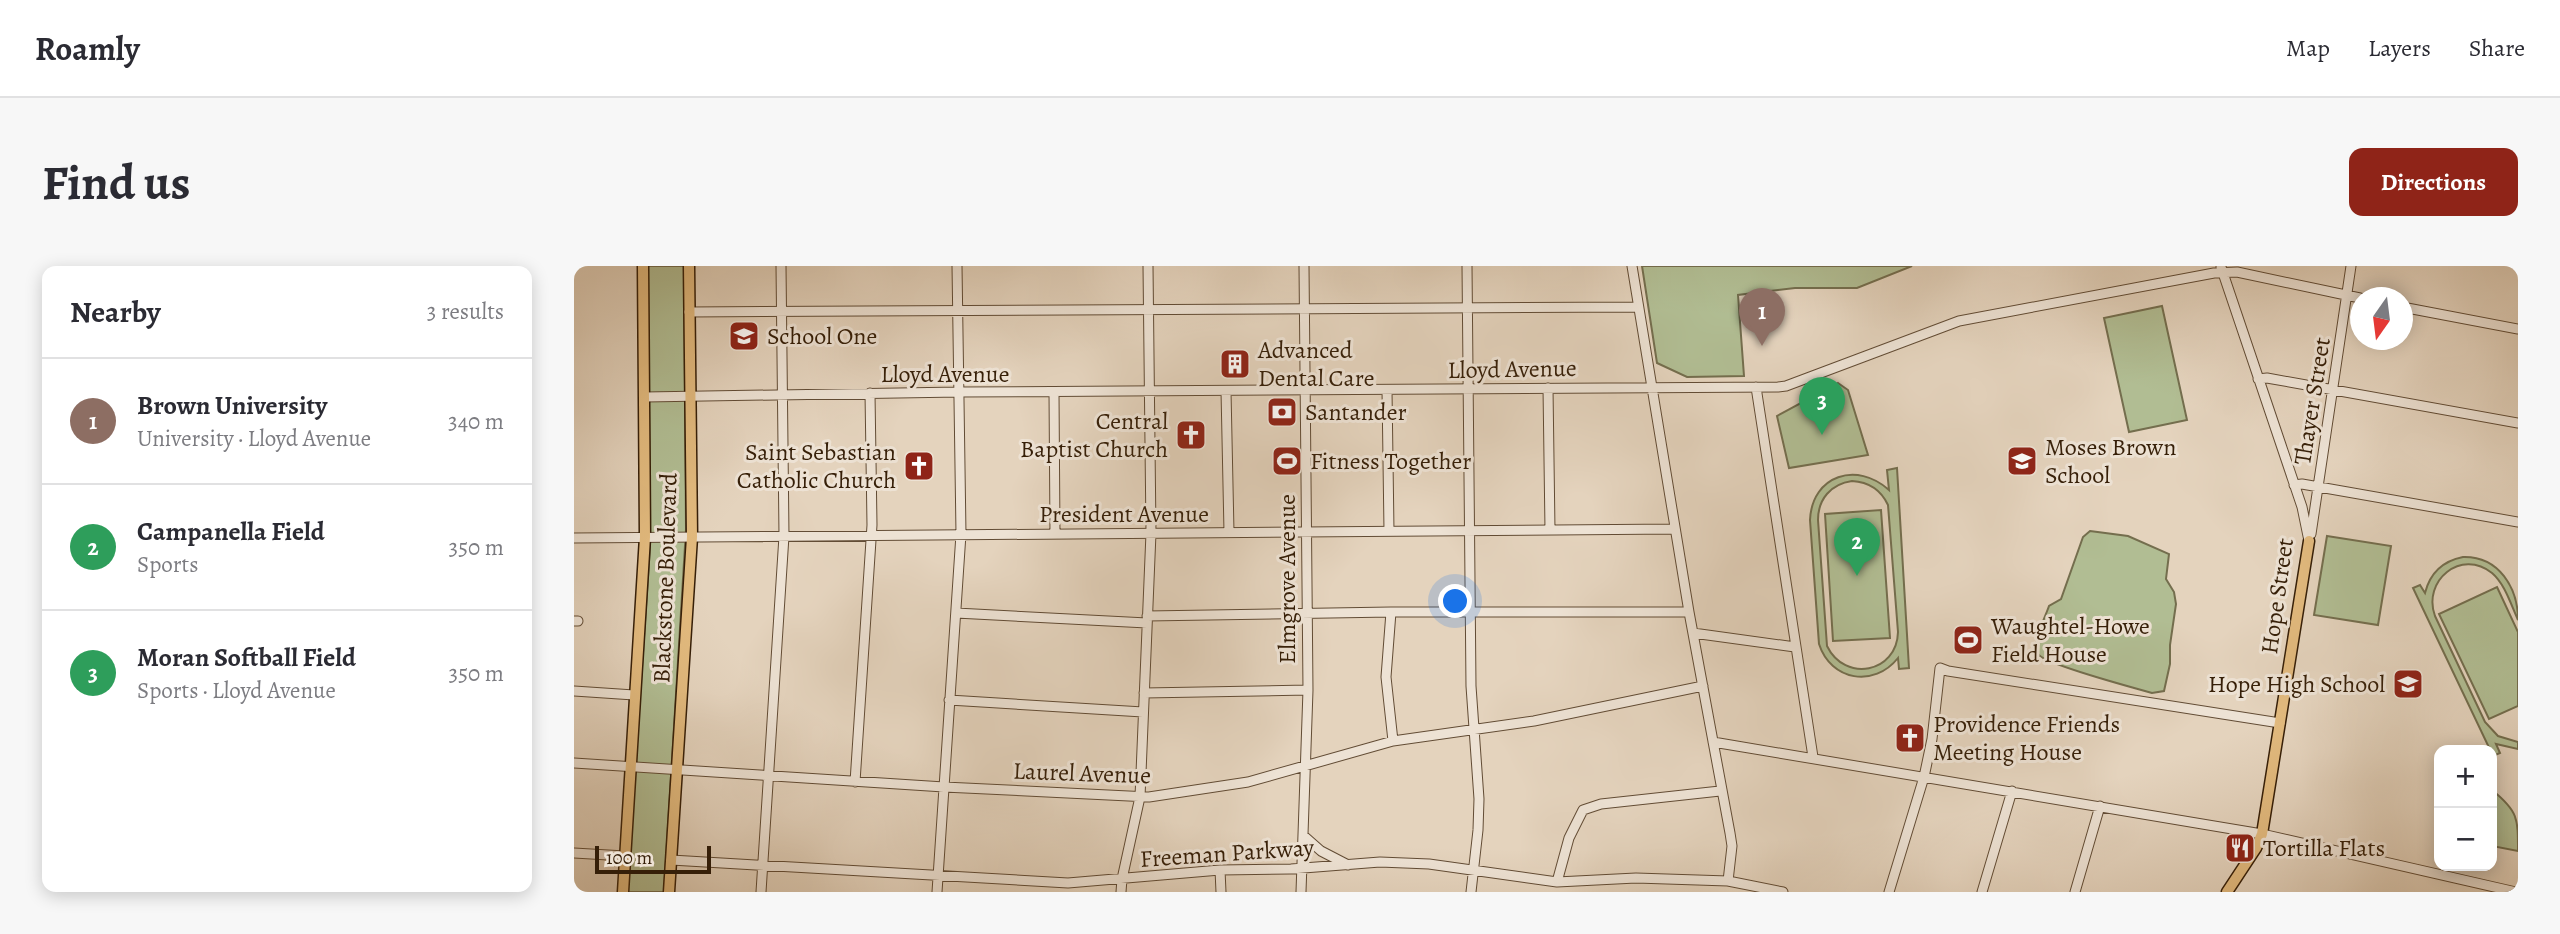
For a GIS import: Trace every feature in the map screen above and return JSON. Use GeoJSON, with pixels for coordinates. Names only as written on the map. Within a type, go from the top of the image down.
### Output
{"type":"FeatureCollection","features":[{"type":"Feature","properties":{"kind":"main road","name":"Blackstone Boulevard"},"geometry":{"type":"LineString","coordinates":[[623,892],[645,537],[643,266]]}},
{"type":"Feature","properties":{"kind":"main road","name":"Blackstone Boulevard"},"geometry":{"type":"LineString","coordinates":[[669,892],[692,537],[689,266]]}},
{"type":"Feature","properties":{"kind":"main road","name":"Hope Street"},"geometry":{"type":"LineString","coordinates":[[2227,892],[2262,834],[2309,541]]}},
{"type":"Feature","properties":{"kind":"street"},"geometry":{"type":"LineString","coordinates":[[761,892],[784,536],[781,266]]}},
{"type":"Feature","properties":{"kind":"street"},"geometry":{"type":"LineString","coordinates":[[937,892],[961,534],[957,266]]}},
{"type":"Feature","properties":{"kind":"street"},"geometry":{"type":"LineString","coordinates":[[1121,892],[1140,797],[1151,533],[1148,266]]}},
{"type":"Feature","properties":{"kind":"street","name":"Elmgrove Avenue"},"geometry":{"type":"LineString","coordinates":[[1301,892],[1307,690],[1304,266]]}},
{"type":"Feature","properties":{"kind":"street"},"geometry":{"type":"LineString","coordinates":[[1467,266],[1469,612],[1479,799],[1471,892]]}},
{"type":"Feature","properties":{"kind":"street"},"geometry":{"type":"LineString","coordinates":[[1632,266],[1731,846],[1728,881]]}},
{"type":"Feature","properties":{"kind":"street","name":"Thayer Street"},"geometry":{"type":"LineString","coordinates":[[2309,541],[2351,266]]}},
{"type":"Feature","properties":{"kind":"street","name":"Lloyd Avenue"},"geometry":{"type":"LineString","coordinates":[[645,397],[1786,386],[1959,321],[2222,269],[2238,269],[2350,296]]}},
{"type":"Feature","properties":{"kind":"street","name":"Hope Street"},"geometry":{"type":"LineString","coordinates":[[2222,269],[2305,517],[2309,541]]}},
{"type":"Feature","properties":{"kind":"street"},"geometry":{"type":"LineString","coordinates":[[2231,298],[2238,269]]}},
{"type":"Feature","properties":{"kind":"street"},"geometry":{"type":"LineString","coordinates":[[689,312],[1638,307]]}},
{"type":"Feature","properties":{"kind":"street"},"geometry":{"type":"LineString","coordinates":[[2413,309],[2518,330]]}},
{"type":"Feature","properties":{"kind":"street"},"geometry":{"type":"LineString","coordinates":[[2258,379],[2518,423]]}},
{"type":"Feature","properties":{"kind":"street"},"geometry":{"type":"LineString","coordinates":[[1756,387],[1813,757]]}},
{"type":"Feature","properties":{"kind":"street"},"geometry":{"type":"LineString","coordinates":[[1548,388],[1550,530]]}},
{"type":"Feature","properties":{"kind":"street"},"geometry":{"type":"LineString","coordinates":[[1387,390],[1388,531]]}},
{"type":"Feature","properties":{"kind":"street"},"geometry":{"type":"LineString","coordinates":[[1226,391],[1229,532]]}},
{"type":"Feature","properties":{"kind":"street"},"geometry":{"type":"LineString","coordinates":[[1054,392],[1055,534]]}},
{"type":"Feature","properties":{"kind":"street"},"geometry":{"type":"LineString","coordinates":[[855,782],[871,535],[870,393]]}},
{"type":"Feature","properties":{"kind":"street"},"geometry":{"type":"LineString","coordinates":[[2294,485],[2302,484],[2518,522]]}},
{"type":"Feature","properties":{"kind":"street","name":"President Avenue"},"geometry":{"type":"LineString","coordinates":[[574,538],[1675,529]]}},
{"type":"Feature","properties":{"kind":"street"},"geometry":{"type":"LineString","coordinates":[[956,612],[1147,619],[1391,612],[1689,612]]}},
{"type":"Feature","properties":{"kind":"street"},"geometry":{"type":"LineString","coordinates":[[1391,612],[1386,677],[1392,741]]}},
{"type":"Feature","properties":{"kind":"street"},"geometry":{"type":"LineString","coordinates":[[1693,633],[1795,647]]}},
{"type":"Feature","properties":{"kind":"street"},"geometry":{"type":"LineString","coordinates":[[1889,892],[1924,776],[1932,739],[1940,668],[2280,723]]}},
{"type":"Feature","properties":{"kind":"street","name":"Laurel Avenue"},"geometry":{"type":"LineString","coordinates":[[574,764],[1140,797],[1219,788],[1306,767],[1392,741],[1534,721],[1703,686]]}},
{"type":"Feature","properties":{"kind":"street"},"geometry":{"type":"LineString","coordinates":[[1144,693],[1307,690]]}},
{"type":"Feature","properties":{"kind":"street"},"geometry":{"type":"LineString","coordinates":[[574,691],[634,695]]}},
{"type":"Feature","properties":{"kind":"street"},"geometry":{"type":"LineString","coordinates":[[949,700],[1143,712]]}},
{"type":"Feature","properties":{"kind":"street"},"geometry":{"type":"LineString","coordinates":[[1713,742],[2262,834],[2516,892]]}},
{"type":"Feature","properties":{"kind":"street"},"geometry":{"type":"LineString","coordinates":[[1557,882],[1569,838],[1583,810],[1601,804],[1720,791]]}},
{"type":"Feature","properties":{"kind":"street"},"geometry":{"type":"LineString","coordinates":[[1982,892],[2012,791]]}},
{"type":"Feature","properties":{"kind":"street"},"geometry":{"type":"LineString","coordinates":[[2075,892],[2100,806]]}},
{"type":"Feature","properties":{"kind":"street"},"geometry":{"type":"LineString","coordinates":[[1304,836],[1321,850],[1348,865]]}},
{"type":"Feature","properties":{"kind":"street"},"geometry":{"type":"LineString","coordinates":[[574,853],[625,856]]}},
{"type":"Feature","properties":{"kind":"street","name":"Freeman Parkway"},"geometry":{"type":"LineString","coordinates":[[671,860],[1068,883],[1220,870],[1380,862],[1473,870],[1557,882],[1636,878],[1728,881],[1783,892]]}},
{"type":"Feature","properties":{"kind":"street"},"geometry":{"type":"LineString","coordinates":[[1220,870],[1221,892]]}},
{"type":"Feature","properties":{"kind":"green space"},"geometry":{"type":"Polygon","coordinates":[[[648,266],[684,266],[686,529],[664,892],[627,892],[650,547],[648,266]]]}},
{"type":"Feature","properties":{"kind":"green space"},"geometry":{"type":"Polygon","coordinates":[[[1642,266],[1912,266],[1857,288],[1795,288],[1738,295],[1744,376],[1687,377],[1657,363],[1642,266]]]}},
{"type":"Feature","properties":{"kind":"green space"},"geometry":{"type":"Polygon","coordinates":[[[2162,306],[2187,420],[2129,432],[2104,318],[2162,306]]]}},
{"type":"Feature","properties":{"kind":"green space"},"geometry":{"type":"Polygon","coordinates":[[[1838,383],[1848,390],[1868,455],[1789,468],[1777,416],[1838,383]]]}},
{"type":"Feature","properties":{"kind":"green space"},"geometry":{"type":"Polygon","coordinates":[[[1897,468],[1909,668],[1899,669],[1898,658],[1877,674],[1854,676],[1833,666],[1819,644],[1810,520],[1813,505],[1827,483],[1838,477],[1863,476],[1889,490],[1887,470],[1897,468]],[[1852,481],[1838,485],[1827,494],[1820,505],[1818,520],[1827,646],[1835,658],[1857,669],[1880,664],[1889,657],[1898,632],[1888,505],[1874,488],[1852,481]]]}},
{"type":"Feature","properties":{"kind":"green space"},"geometry":{"type":"Polygon","coordinates":[[[1881,510],[1890,638],[1833,641],[1825,514],[1881,510]]]}},
{"type":"Feature","properties":{"kind":"green space"},"geometry":{"type":"Polygon","coordinates":[[[2090,531],[2128,536],[2169,554],[2166,579],[2174,592],[2176,604],[2170,664],[2164,691],[2152,693],[2110,681],[2056,664],[2038,654],[2038,637],[2049,606],[2061,599],[2083,537],[2090,531]]]}},
{"type":"Feature","properties":{"kind":"green space"},"geometry":{"type":"Polygon","coordinates":[[[2327,536],[2391,546],[2378,625],[2314,615],[2327,536]]]}},
{"type":"Feature","properties":{"kind":"green space"},"geometry":{"type":"Polygon","coordinates":[[[2463,557],[2487,562],[2504,576],[2510,586],[2518,620],[2501,583],[2492,573],[2480,566],[2457,566],[2447,572],[2439,580],[2432,603],[2435,616],[2485,722],[2498,736],[2518,742],[2518,749],[2488,745],[2413,588],[2420,585],[2425,593],[2438,569],[2449,561],[2463,557]]]}},
{"type":"Feature","properties":{"kind":"green space"},"geometry":{"type":"Polygon","coordinates":[[[2497,587],[2518,632],[2518,706],[2489,719],[2439,614],[2497,587]]]}},
{"type":"Feature","properties":{"kind":"green space"},"geometry":{"type":"Polygon","coordinates":[[[2497,795],[2515,816],[2518,851],[2497,847],[2497,795]]]}},
{"type":"Feature","properties":{"kind":"place","name":"School One"},"geometry":{"type":"Point","coordinates":[744,336]}},
{"type":"Feature","properties":{"kind":"place","name":"Brown University"},"geometry":{"type":"Point","coordinates":[1762,346]}},
{"type":"Feature","properties":{"kind":"place","name":"Advanced Dental Care"},"geometry":{"type":"Point","coordinates":[1235,364]}},
{"type":"Feature","properties":{"kind":"place","name":"Santander"},"geometry":{"type":"Point","coordinates":[1282,412]}},
{"type":"Feature","properties":{"kind":"place","name":"Central Baptist Church"},"geometry":{"type":"Point","coordinates":[1191,435]}},
{"type":"Feature","properties":{"kind":"place","name":"Moran Softball Field"},"geometry":{"type":"Point","coordinates":[1822,435]}},
{"type":"Feature","properties":{"kind":"place","name":"Fitness Together"},"geometry":{"type":"Point","coordinates":[1287,461]}},
{"type":"Feature","properties":{"kind":"place","name":"Moses Brown School"},"geometry":{"type":"Point","coordinates":[2022,461]}},
{"type":"Feature","properties":{"kind":"place","name":"Saint Sebastian Catholic Church"},"geometry":{"type":"Point","coordinates":[919,466]}},
{"type":"Feature","properties":{"kind":"place","name":"Campanella Field"},"geometry":{"type":"Point","coordinates":[1857,576]}},
{"type":"Feature","properties":{"kind":"place","name":"Waughtel-Howe Field House"},"geometry":{"type":"Point","coordinates":[1968,640]}},
{"type":"Feature","properties":{"kind":"place","name":"Hope High School"},"geometry":{"type":"Point","coordinates":[2408,684]}},
{"type":"Feature","properties":{"kind":"place","name":"Providence Friends Meeting House"},"geometry":{"type":"Point","coordinates":[1910,738]}},
{"type":"Feature","properties":{"kind":"place","name":"Tortilla Flats"},"geometry":{"type":"Point","coordinates":[2240,848]}}]}
